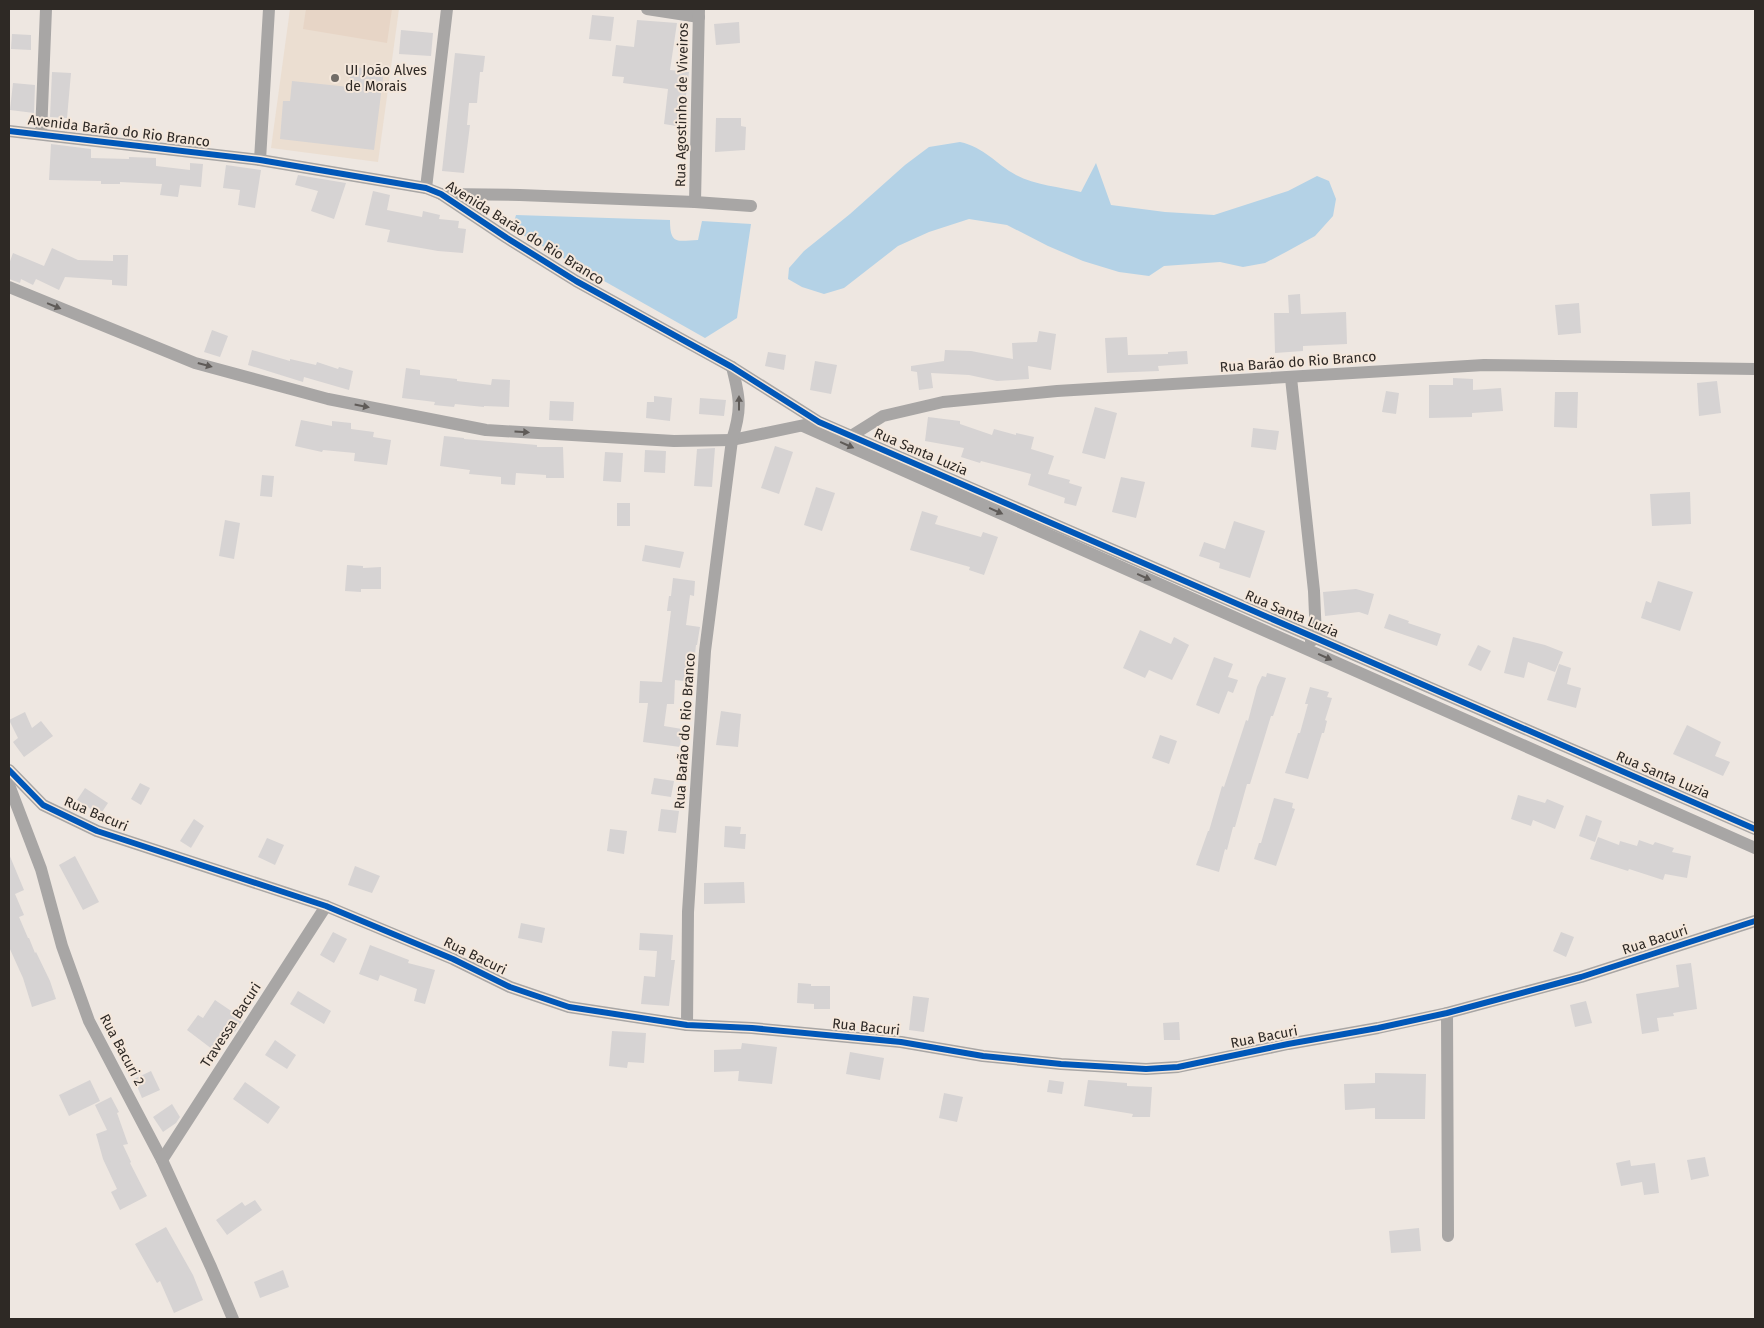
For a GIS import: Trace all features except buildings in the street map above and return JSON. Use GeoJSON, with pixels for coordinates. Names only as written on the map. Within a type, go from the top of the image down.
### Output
{"type":"FeatureCollection","features":[{"type":"Feature","properties":{"kind":"street"},"geometry":{"type":"LineString","coordinates":[[40,134],[46,9]]}},
{"type":"Feature","properties":{"kind":"street"},"geometry":{"type":"LineString","coordinates":[[260,160],[269,9]]}},
{"type":"Feature","properties":{"kind":"street"},"geometry":{"type":"LineString","coordinates":[[426,188],[447,9]]}},
{"type":"Feature","properties":{"kind":"street"},"geometry":{"type":"LineString","coordinates":[[647,9],[699,13]]}},
{"type":"Feature","properties":{"kind":"street","name":"Rua Agostinho de Viveiros"},"geometry":{"type":"LineString","coordinates":[[695,202],[699,13]]}},
{"type":"Feature","properties":{"kind":"street","name":"Avenida Barão do Rio Branco"},"geometry":{"type":"LineString","coordinates":[[9,131],[260,160],[426,188],[441,194],[576,281],[732,367],[819,422]]}},
{"type":"Feature","properties":{"kind":"street","name":"Avenida Barão do Rio Branco"},"geometry":{"type":"LineString","coordinates":[[441,194],[520,195],[751,206]]}},
{"type":"Feature","properties":{"kind":"street"},"geometry":{"type":"LineString","coordinates":[[9,287],[195,363],[328,399],[486,430],[674,441],[732,440],[819,422]]}},
{"type":"Feature","properties":{"kind":"street","name":"Rua Barão do Rio Branco"},"geometry":{"type":"LineString","coordinates":[[850,436],[882,416],[943,402],[1057,392],[1484,366],[1755,369]]}},
{"type":"Feature","properties":{"kind":"street"},"geometry":{"type":"LineString","coordinates":[[732,367],[739,394],[740,410],[732,440]]}},
{"type":"Feature","properties":{"kind":"street"},"geometry":{"type":"LineString","coordinates":[[1291,378],[1314,592],[1316,638],[1302,647]]}},
{"type":"Feature","properties":{"kind":"street","name":"Rua Santa Luzia"},"geometry":{"type":"LineString","coordinates":[[819,422],[1755,829]]}},
{"type":"Feature","properties":{"kind":"street","name":"Rua Santa Luzia"},"geometry":{"type":"LineString","coordinates":[[803,426],[1755,848]]}},
{"type":"Feature","properties":{"kind":"street","name":"Rua Barão do Rio Branco"},"geometry":{"type":"LineString","coordinates":[[687,1025],[688,912],[705,651],[732,440]]}},
{"type":"Feature","properties":{"kind":"street","name":"Rua Bacuri"},"geometry":{"type":"LineString","coordinates":[[9,770],[43,804],[97,832],[326,906],[453,959],[510,987],[569,1007],[687,1025],[752,1028],[901,1042],[983,1056],[1042,1062],[1146,1069],[1178,1067],[1448,1014],[1581,977],[1755,921]]}},
{"type":"Feature","properties":{"kind":"street","name":"Rua Bacuri 2"},"geometry":{"type":"LineString","coordinates":[[9,785],[41,869],[62,946],[89,1021],[162,1160],[212,1267],[233,1319]]}},
{"type":"Feature","properties":{"kind":"street","name":"Travessa Bacuri"},"geometry":{"type":"LineString","coordinates":[[162,1160],[326,906]]}},
{"type":"Feature","properties":{"kind":"street"},"geometry":{"type":"LineString","coordinates":[[1448,1014],[1448,1236]]}},
{"type":"Feature","properties":{"kind":"shaded area","name":"UI João Alves de Morais"},"geometry":{"type":"Polygon","coordinates":[[[290,9],[399,9],[378,162],[271,148],[290,9]]]}},
{"type":"Feature","properties":{"kind":"shaded area"},"geometry":{"type":"Polygon","coordinates":[[[306,9],[392,9],[387,43],[303,29],[306,9]]]}},
{"type":"Feature","properties":{"kind":"water"},"geometry":{"type":"Polygon","coordinates":[[[960,142],[968,144],[990,156],[1009,171],[1023,178],[1081,192],[1096,163],[1111,205],[1165,212],[1214,215],[1288,191],[1317,176],[1329,181],[1336,199],[1333,216],[1315,236],[1265,263],[1243,267],[1220,262],[1164,266],[1149,276],[1119,272],[1083,261],[1007,225],[969,219],[929,232],[898,246],[844,288],[824,294],[802,287],[788,279],[789,268],[804,251],[850,214],[905,165],[929,147],[960,142]]]}},
{"type":"Feature","properties":{"kind":"water"},"geometry":{"type":"Polygon","coordinates":[[[516,215],[670,220],[671,234],[673,238],[680,241],[698,240],[702,221],[751,224],[737,318],[705,338],[512,229],[516,215]]]}},
{"type":"Feature","properties":{"kind":"cycle path"},"geometry":{"type":"LineString","coordinates":[[9,131],[260,160],[426,188],[441,194],[576,281],[732,367],[819,422],[1755,829]]}},
{"type":"Feature","properties":{"kind":"cycle path"},"geometry":{"type":"LineString","coordinates":[[9,770],[43,805],[97,831],[326,906],[453,959],[510,987],[569,1007],[687,1025],[752,1028],[901,1042],[983,1056],[1061,1064],[1146,1069],[1178,1067],[1288,1044],[1378,1028],[1447,1013],[1581,977],[1755,921]]}},
{"type":"Feature","properties":{"kind":"place","name":"UI João Alves de Morais"},"geometry":{"type":"Point","coordinates":[335,78]}}]}
